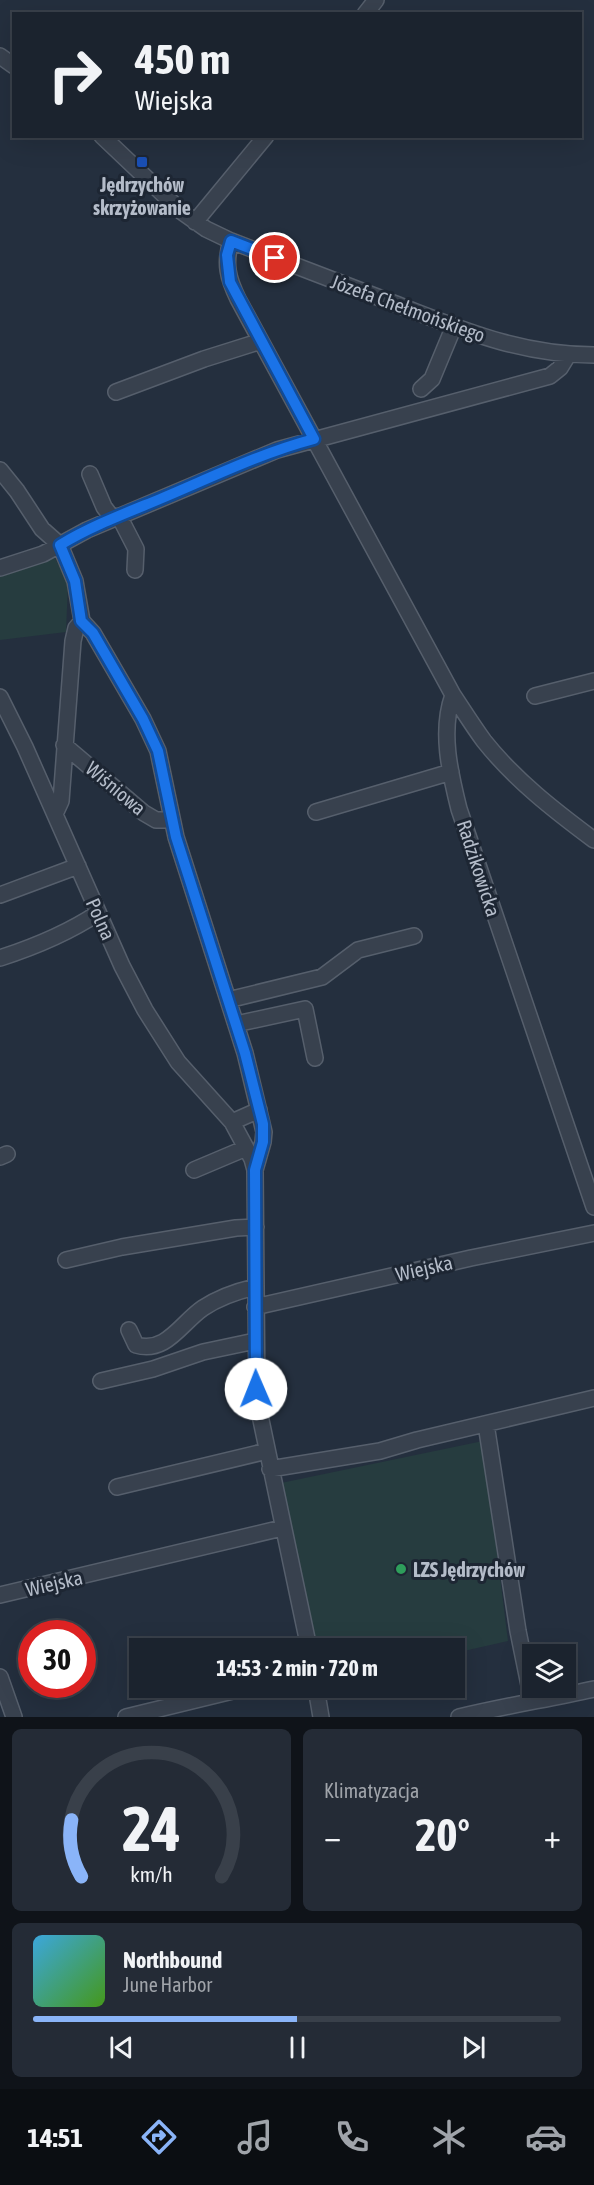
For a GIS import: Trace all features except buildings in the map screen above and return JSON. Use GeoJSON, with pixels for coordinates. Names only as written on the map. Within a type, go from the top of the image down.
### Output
{"type":"FeatureCollection","features":[{"type":"Feature","properties":{"kind":"street"},"geometry":{"type":"LineString","coordinates":[[367,12],[376,0]]}},
{"type":"Feature","properties":{"kind":"street","name":"Józefa Chełmońskiego"},"geometry":{"type":"LineString","coordinates":[[104,138],[195,222],[231,241],[454,326],[520,348],[568,355],[594,355]]}},
{"type":"Feature","properties":{"kind":"street"},"geometry":{"type":"LineString","coordinates":[[195,222],[264,138]]}},
{"type":"Feature","properties":{"kind":"street"},"geometry":{"type":"LineString","coordinates":[[231,241],[227,255],[230,282],[453,695],[485,742],[522,782],[561,816],[594,840]]}},
{"type":"Feature","properties":{"kind":"street"},"geometry":{"type":"LineString","coordinates":[[421,389],[432,379],[454,326]]}},
{"type":"Feature","properties":{"kind":"street"},"geometry":{"type":"LineString","coordinates":[[116,392],[204,358],[261,341]]}},
{"type":"Feature","properties":{"kind":"street"},"geometry":{"type":"LineString","coordinates":[[0,568],[44,554],[81,533],[276,450],[550,376],[560,368],[568,355]]}},
{"type":"Feature","properties":{"kind":"street"},"geometry":{"type":"LineString","coordinates":[[0,470],[42,529],[60,545],[75,581],[81,621],[93,633],[143,719],[158,751],[172,820],[236,1024],[263,1124],[263,1142],[255,1170],[256,1401],[307,1638]]}},
{"type":"Feature","properties":{"kind":"street"},"geometry":{"type":"LineString","coordinates":[[90,474],[104,507],[116,518],[136,549],[135,570]]}},
{"type":"Feature","properties":{"kind":"street","name":"Wiśniowa"},"geometry":{"type":"LineString","coordinates":[[55,814],[61,801],[73,641],[76,628],[81,621]]}},
{"type":"Feature","properties":{"kind":"street"},"geometry":{"type":"LineString","coordinates":[[536,696],[594,681]]}},
{"type":"Feature","properties":{"kind":"street","name":"Radzikowicka"},"geometry":{"type":"LineString","coordinates":[[453,695],[447,723],[451,772],[465,828],[594,1207]]}},
{"type":"Feature","properties":{"kind":"street","name":"Polna"},"geometry":{"type":"LineString","coordinates":[[0,697],[4,715],[55,814],[98,913],[140,1001],[178,1062],[232,1122],[255,1170]]}},
{"type":"Feature","properties":{"kind":"street","name":"Wiśniowa"},"geometry":{"type":"LineString","coordinates":[[64,745],[144,813],[156,820],[172,820]]}},
{"type":"Feature","properties":{"kind":"street"},"geometry":{"type":"LineString","coordinates":[[316,812],[451,772]]}},
{"type":"Feature","properties":{"kind":"street"},"geometry":{"type":"LineString","coordinates":[[0,895],[78,866]]}},
{"type":"Feature","properties":{"kind":"street"},"geometry":{"type":"LineString","coordinates":[[0,958],[39,944],[81,924],[98,913]]}},
{"type":"Feature","properties":{"kind":"street"},"geometry":{"type":"LineString","coordinates":[[228,1000],[322,977],[358,950],[414,936]]}},
{"type":"Feature","properties":{"kind":"street"},"geometry":{"type":"LineString","coordinates":[[236,1024],[305,1009],[315,1058]]}},
{"type":"Feature","properties":{"kind":"street"},"geometry":{"type":"LineString","coordinates":[[232,1122],[259,1110]]}},
{"type":"Feature","properties":{"kind":"street"},"geometry":{"type":"LineString","coordinates":[[194,1170],[246,1148]]}},
{"type":"Feature","properties":{"kind":"street"},"geometry":{"type":"LineString","coordinates":[[66,1260],[122,1247],[236,1228],[256,1227]]}},
{"type":"Feature","properties":{"kind":"street","name":"Wiejska"},"geometry":{"type":"LineString","coordinates":[[255,1307],[471,1258],[594,1233]]}},
{"type":"Feature","properties":{"kind":"street"},"geometry":{"type":"LineString","coordinates":[[129,1330],[136,1345],[145,1348],[155,1346],[168,1340],[203,1308],[238,1291],[255,1287]]}},
{"type":"Feature","properties":{"kind":"street"},"geometry":{"type":"LineString","coordinates":[[101,1381],[153,1369],[203,1352],[255,1341]]}},
{"type":"Feature","properties":{"kind":"street"},"geometry":{"type":"LineString","coordinates":[[270,1469],[380,1451],[594,1398]]}},
{"type":"Feature","properties":{"kind":"street"},"geometry":{"type":"LineString","coordinates":[[486,1424],[518,1631],[532,1700]]}},
{"type":"Feature","properties":{"kind":"street"},"geometry":{"type":"LineString","coordinates":[[117,1487],[267,1451]]}},
{"type":"Feature","properties":{"kind":"street","name":"Wiejska"},"geometry":{"type":"LineString","coordinates":[[0,1595],[282,1528]]}},
{"type":"Feature","properties":{"kind":"street"},"geometry":{"type":"LineString","coordinates":[[0,1677],[14,1717]]}},
{"type":"Feature","properties":{"kind":"street"},"geometry":{"type":"LineString","coordinates":[[459,1717],[532,1700],[594,1689]]}},
{"type":"Feature","properties":{"kind":"street"},"geometry":{"type":"LineString","coordinates":[[126,1717],[204,1698]]}},
{"type":"Feature","properties":{"kind":"street"},"geometry":{"type":"LineString","coordinates":[[318,1698],[321,1717]]}},
{"type":"Feature","properties":{"kind":"green space"},"geometry":{"type":"Polygon","coordinates":[[[55,558],[68,584],[66,632],[0,640],[0,574],[55,558]]]}},
{"type":"Feature","properties":{"kind":"green space","name":"LZS Jędrzychów"},"geometry":{"type":"Polygon","coordinates":[[[483,1441],[508,1641],[465,1651],[465,1638],[315,1638],[281,1483],[483,1441]]]}},
{"type":"Feature","properties":{"kind":"place","name":"Jędrzychów skrzyżowanie"},"geometry":{"type":"Point","coordinates":[142,162]}},
{"type":"Feature","properties":{"kind":"place","name":"LZS Jędrzychów"},"geometry":{"type":"Point","coordinates":[401,1569]}},
{"type":"Feature","properties":{"kind":"route"},"geometry":{"type":"LineString","coordinates":[[256,1389],[255,1170],[263,1142],[263,1124],[245,1053],[176,837],[158,751],[143,719],[93,633],[81,621],[75,581],[60,545],[87,530],[239,465],[276,450],[314,439],[238,299],[230,282],[226,264],[231,241],[275,258]]}}]}
